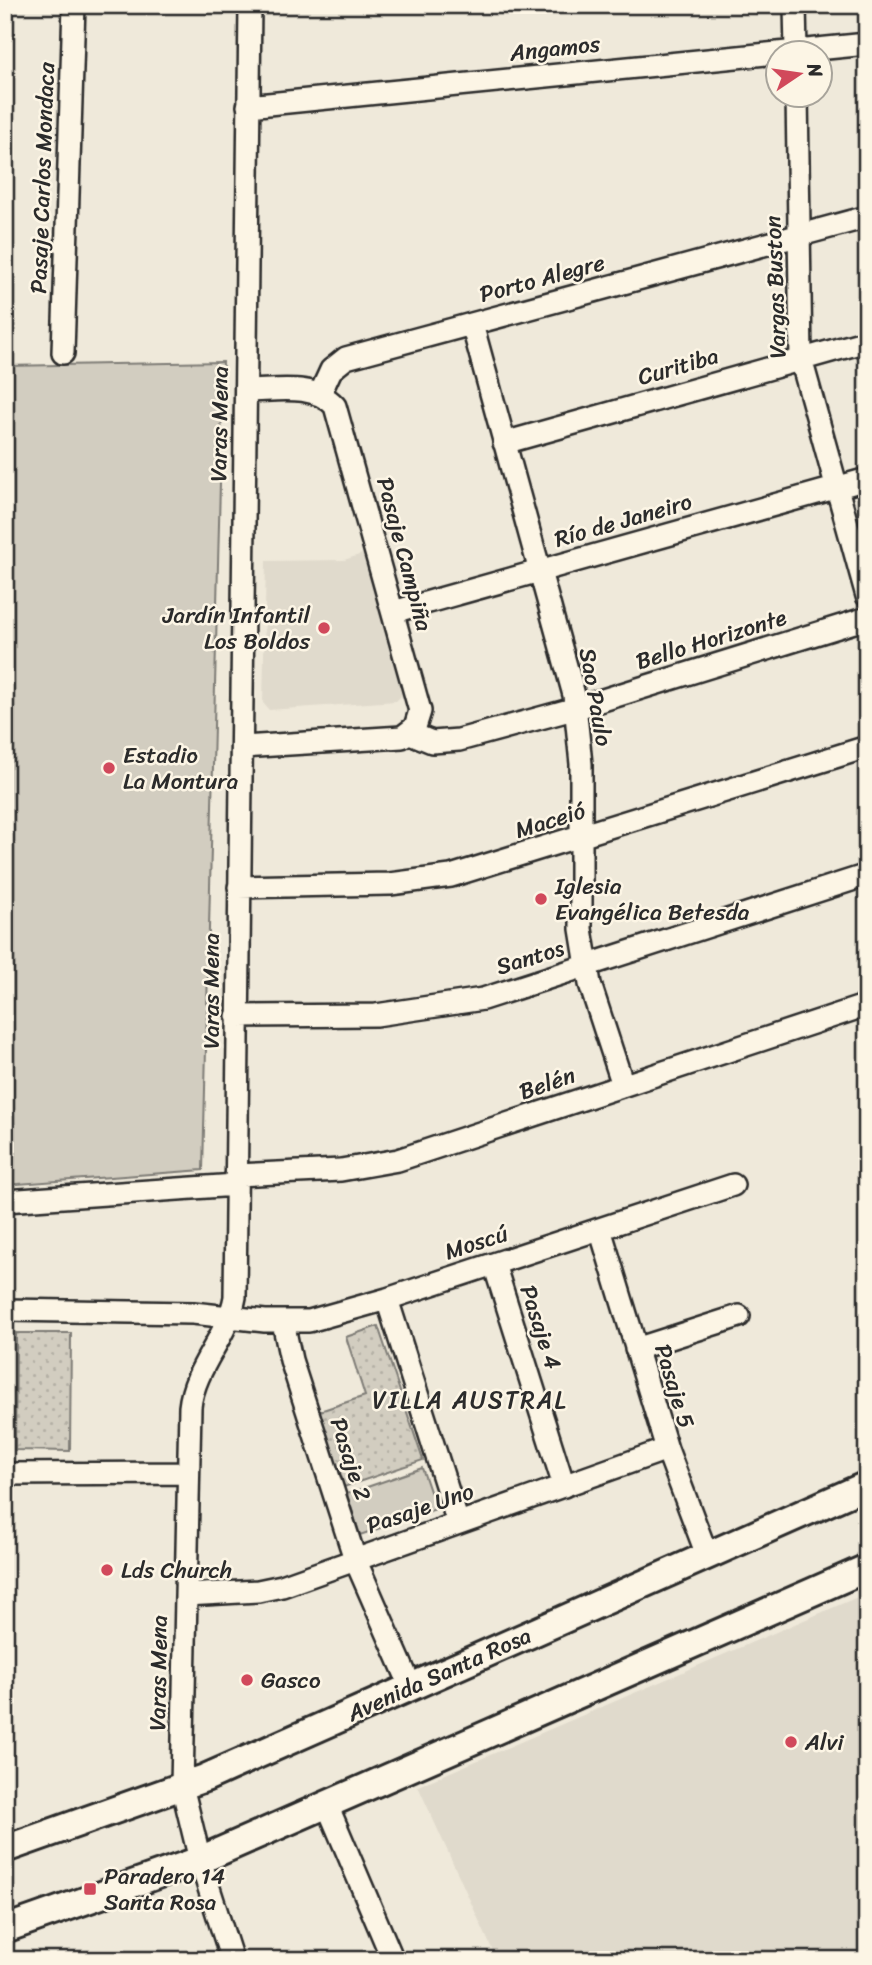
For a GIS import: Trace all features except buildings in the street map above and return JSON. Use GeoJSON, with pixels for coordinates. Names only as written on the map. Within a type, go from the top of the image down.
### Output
{"type":"FeatureCollection","features":[{"type":"Feature","properties":{"kind":"main road","name":"Avenida Santa Rosa"},"geometry":{"type":"LineString","coordinates":[[5,1849],[182,1786],[867,1485]]}},
{"type":"Feature","properties":{"kind":"main road"},"geometry":{"type":"LineString","coordinates":[[5,1929],[200,1860],[328,1807],[867,1568]]}},
{"type":"Feature","properties":{"kind":"street","name":"Pasaje Carlos Mondaca"},"geometry":{"type":"LineString","coordinates":[[63,353],[74,5]]}},
{"type":"Feature","properties":{"kind":"street","name":"Varas Mena"},"geometry":{"type":"LineString","coordinates":[[232,1960],[200,1860],[182,1786],[188,1473],[193,1389],[231,1315],[235,1297],[250,5]]}},
{"type":"Feature","properties":{"kind":"street"},"geometry":{"type":"LineString","coordinates":[[795,5],[796,38]]}},
{"type":"Feature","properties":{"kind":"street","name":"Angamos"},"geometry":{"type":"LineString","coordinates":[[834,47],[867,44]]}},
{"type":"Feature","properties":{"kind":"street","name":"Angamos"},"geometry":{"type":"LineString","coordinates":[[248,106],[764,54]]}},
{"type":"Feature","properties":{"kind":"street","name":"Vargas Buston"},"geometry":{"type":"LineString","coordinates":[[797,108],[801,359],[867,596]]}},
{"type":"Feature","properties":{"kind":"street","name":"Porto Alegre"},"geometry":{"type":"LineString","coordinates":[[320,394],[331,370],[346,358],[867,217]]}},
{"type":"Feature","properties":{"kind":"street","name":"Sao Paulo"},"geometry":{"type":"LineString","coordinates":[[472,324],[577,708],[582,764],[579,893],[586,967],[623,1085]]}},
{"type":"Feature","properties":{"kind":"street","name":"Curitiba"},"geometry":{"type":"LineString","coordinates":[[504,443],[867,341]]}},
{"type":"Feature","properties":{"kind":"street"},"geometry":{"type":"LineString","coordinates":[[246,391],[297,390],[320,394]]}},
{"type":"Feature","properties":{"kind":"street","name":"Pasaje Campiña"},"geometry":{"type":"LineString","coordinates":[[320,394],[328,399],[339,415],[419,703],[419,720],[410,733]]}},
{"type":"Feature","properties":{"kind":"street","name":"Río de Janeiro"},"geometry":{"type":"LineString","coordinates":[[393,612],[867,479]]}},
{"type":"Feature","properties":{"kind":"street","name":"Bello Horizonte"},"geometry":{"type":"LineString","coordinates":[[242,747],[394,738],[410,733],[432,742],[458,740],[577,708],[867,618]]}},
{"type":"Feature","properties":{"kind":"street","name":"Maceió"},"geometry":{"type":"LineString","coordinates":[[239,887],[362,886],[418,881],[483,868],[867,747]]}},
{"type":"Feature","properties":{"kind":"street","name":"Santos"},"geometry":{"type":"LineString","coordinates":[[237,1016],[410,1012],[482,999],[867,875]]}},
{"type":"Feature","properties":{"kind":"street","name":"Belén"},"geometry":{"type":"LineString","coordinates":[[236,1180],[341,1170],[388,1162],[867,1005]]}},
{"type":"Feature","properties":{"kind":"street"},"geometry":{"type":"LineString","coordinates":[[5,1201],[236,1180]]}},
{"type":"Feature","properties":{"kind":"street","name":"Moscú"},"geometry":{"type":"LineString","coordinates":[[5,1310],[193,1313],[283,1322],[326,1318],[733,1185]]}},
{"type":"Feature","properties":{"kind":"street","name":"Pasaje 5"},"geometry":{"type":"LineString","coordinates":[[600,1229],[667,1449],[707,1555]]}},
{"type":"Feature","properties":{"kind":"street","name":"Pasaje 4"},"geometry":{"type":"LineString","coordinates":[[494,1264],[564,1486]]}},
{"type":"Feature","properties":{"kind":"street"},"geometry":{"type":"LineString","coordinates":[[387,1299],[458,1523]]}},
{"type":"Feature","properties":{"kind":"street"},"geometry":{"type":"LineString","coordinates":[[636,1349],[739,1316]]}},
{"type":"Feature","properties":{"kind":"street","name":"Pasaje 2"},"geometry":{"type":"LineString","coordinates":[[283,1322],[291,1360],[355,1559],[411,1687]]}},
{"type":"Feature","properties":{"kind":"street","name":"Pasaje Uno"},"geometry":{"type":"LineString","coordinates":[[186,1595],[270,1589],[667,1449]]}},
{"type":"Feature","properties":{"kind":"street"},"geometry":{"type":"LineString","coordinates":[[5,1474],[188,1473]]}},
{"type":"Feature","properties":{"kind":"street"},"geometry":{"type":"LineString","coordinates":[[328,1807],[393,1960]]}},
{"type":"Feature","properties":{"kind":"shaded area","name":"Estadio La Montura"},"geometry":{"type":"Polygon","coordinates":[[[223,362],[203,1170],[5,1185],[5,366],[223,362]]]}},
{"type":"Feature","properties":{"kind":"shaded area","name":"Jardín Infantil Los Boldos"},"geometry":{"type":"Polygon","coordinates":[[[365,553],[402,695],[396,701],[269,710],[263,703],[266,561],[344,560],[365,553]]]}},
{"type":"Feature","properties":{"kind":"shaded area"},"geometry":{"type":"Polygon","coordinates":[[[378,1326],[423,1460],[341,1488],[317,1412],[365,1396],[346,1337],[378,1326]]]}},
{"type":"Feature","properties":{"kind":"shaded area"},"geometry":{"type":"Polygon","coordinates":[[[16,1333],[71,1333],[70,1451],[15,1450],[16,1333]]]}},
{"type":"Feature","properties":{"kind":"shaded area"},"geometry":{"type":"Polygon","coordinates":[[[422,1468],[436,1509],[360,1535],[347,1494],[422,1468]]]}},
{"type":"Feature","properties":{"kind":"shaded area"},"geometry":{"type":"Polygon","coordinates":[[[867,1593],[867,1960],[497,1960],[418,1786],[867,1593]]]}},
{"type":"Feature","properties":{"kind":"place","name":"Jardín Infantil Los Boldos"},"geometry":{"type":"Point","coordinates":[324,628]}},
{"type":"Feature","properties":{"kind":"place","name":"Estadio La Montura"},"geometry":{"type":"Point","coordinates":[109,768]}},
{"type":"Feature","properties":{"kind":"place","name":"Iglesia Evangélica Betesda"},"geometry":{"type":"Point","coordinates":[541,899]}},
{"type":"Feature","properties":{"kind":"place","name":"Lds Church"},"geometry":{"type":"Point","coordinates":[107,1570]}},
{"type":"Feature","properties":{"kind":"place","name":"Gasco"},"geometry":{"type":"Point","coordinates":[247,1680]}},
{"type":"Feature","properties":{"kind":"place","name":"Alvi"},"geometry":{"type":"Point","coordinates":[791,1742]}},
{"type":"Feature","properties":{"kind":"place","name":"Paradero 14 Santa Rosa"},"geometry":{"type":"Point","coordinates":[90,1889]}},
{"type":"Feature","properties":{"kind":"district","name":"VILLA AUSTRAL"},"geometry":{"type":"Point","coordinates":[470,1400]}}]}
